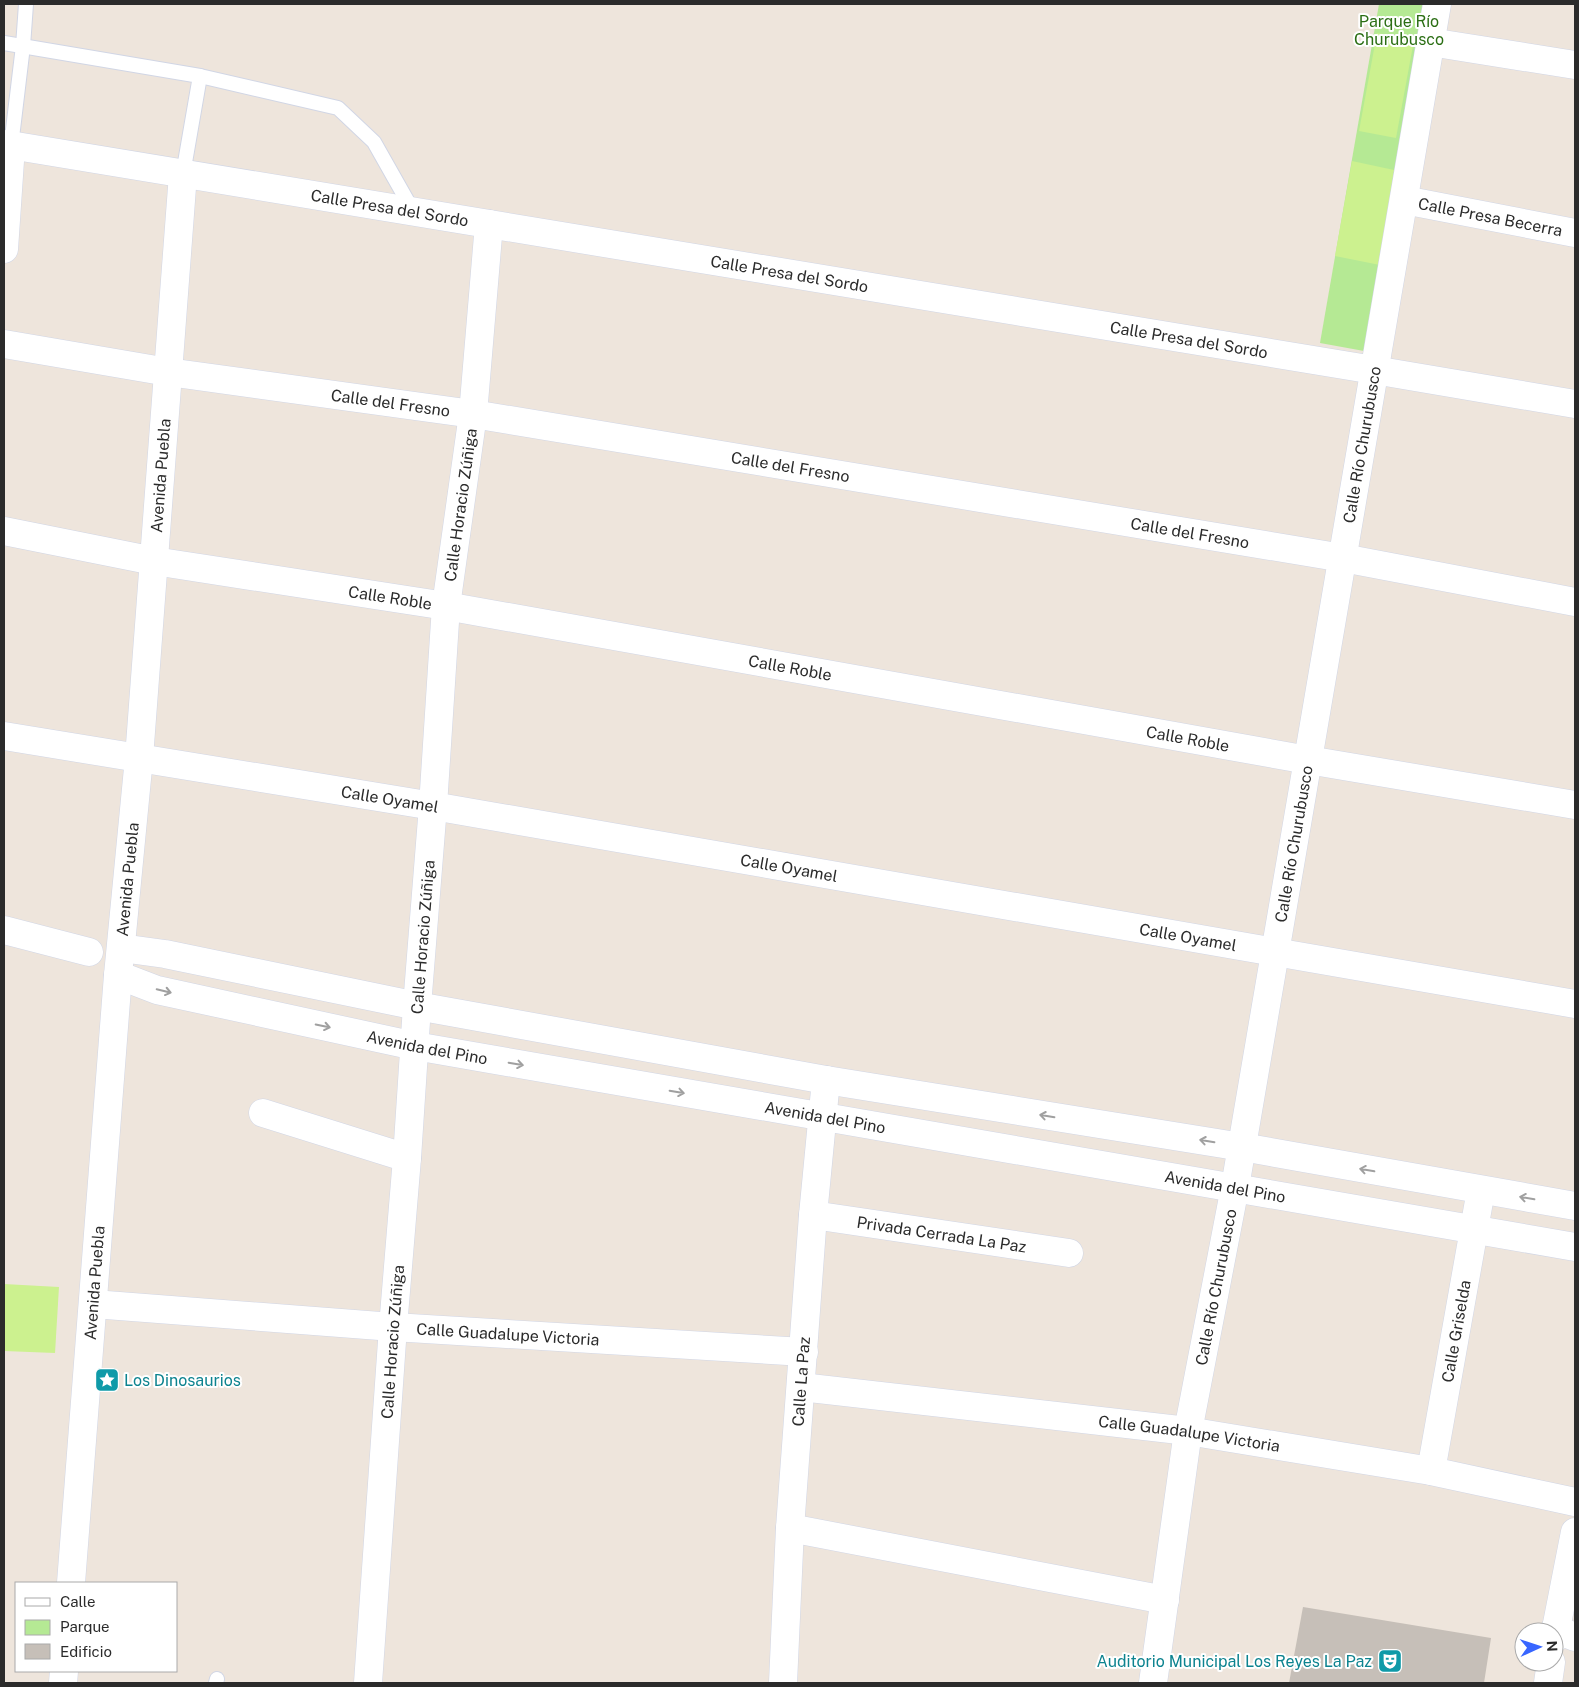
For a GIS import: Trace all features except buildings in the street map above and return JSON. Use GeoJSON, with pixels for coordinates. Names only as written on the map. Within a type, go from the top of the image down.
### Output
{"type":"FeatureCollection","features":[{"type":"Feature","properties":{"kind":"street","name":"Calle Río Churubusco"},"geometry":{"type":"LineString","coordinates":[[1153,1683],[1188,1431],[1242,1147],[1437,4]]}},
{"type":"Feature","properties":{"kind":"street"},"geometry":{"type":"LineString","coordinates":[[1430,42],[1575,65]]}},
{"type":"Feature","properties":{"kind":"street"},"geometry":{"type":"LineString","coordinates":[[4,249],[7,145]]}},
{"type":"Feature","properties":{"kind":"street","name":"Calle Presa del Sordo"},"geometry":{"type":"LineString","coordinates":[[7,145],[1575,404]]}},
{"type":"Feature","properties":{"kind":"street","name":"Avenida Puebla"},"geometry":{"type":"LineString","coordinates":[[71,1582],[120,961],[139,758],[183,174]]}},
{"type":"Feature","properties":{"kind":"street","name":"Calle Presa Becerra"},"geometry":{"type":"LineString","coordinates":[[1404,200],[1575,233]]}},
{"type":"Feature","properties":{"kind":"street","name":"Calle Horacio Zúñiga"},"geometry":{"type":"LineString","coordinates":[[368,1683],[446,606],[473,414],[488,224]]}},
{"type":"Feature","properties":{"kind":"street","name":"Calle del Fresno"},"geometry":{"type":"LineString","coordinates":[[4,344],[168,372],[473,414],[1343,558],[1575,602]]}},
{"type":"Feature","properties":{"kind":"street","name":"Calle Roble"},"geometry":{"type":"LineString","coordinates":[[4,531],[154,560],[446,606],[1308,760],[1575,805]]}},
{"type":"Feature","properties":{"kind":"street","name":"Calle Oyamel"},"geometry":{"type":"LineString","coordinates":[[4,736],[433,806],[1575,1004]]}},
{"type":"Feature","properties":{"kind":"street","name":"Avenida del Pino"},"geometry":{"type":"LineString","coordinates":[[4,930],[120,961],[156,990],[414,1046],[1575,1247]]}},
{"type":"Feature","properties":{"kind":"street"},"geometry":{"type":"LineString","coordinates":[[120,961],[165,954],[417,1006],[826,1080],[1242,1147],[1575,1206]]}},
{"type":"Feature","properties":{"kind":"street","name":"Calle La Paz"},"geometry":{"type":"LineString","coordinates":[[783,1683],[790,1528],[813,1215],[826,1080]]}},
{"type":"Feature","properties":{"kind":"street"},"geometry":{"type":"LineString","coordinates":[[263,1113],[407,1158]]}},
{"type":"Feature","properties":{"kind":"street","name":"Calle Griselda"},"geometry":{"type":"LineString","coordinates":[[1430,1472],[1481,1190]]}},
{"type":"Feature","properties":{"kind":"street","name":"Privada Cerrada La Paz"},"geometry":{"type":"LineString","coordinates":[[813,1215],[1069,1253]]}},
{"type":"Feature","properties":{"kind":"street","name":"Calle Guadalupe Victoria"},"geometry":{"type":"LineString","coordinates":[[93,1304],[393,1327],[804,1352]]}},
{"type":"Feature","properties":{"kind":"street","name":"Calle Guadalupe Victoria"},"geometry":{"type":"LineString","coordinates":[[801,1387],[1188,1431],[1430,1472],[1575,1502]]}},
{"type":"Feature","properties":{"kind":"street"},"geometry":{"type":"LineString","coordinates":[[790,1528],[1165,1600]]}},
{"type":"Feature","properties":{"kind":"street"},"geometry":{"type":"LineString","coordinates":[[1564,1622],[1575,1532]]}},
{"type":"Feature","properties":{"kind":"lane"},"geometry":{"type":"LineString","coordinates":[[7,145],[23,46],[26,4]]}},
{"type":"Feature","properties":{"kind":"lane"},"geometry":{"type":"LineString","coordinates":[[4,43],[200,76],[338,108],[374,142],[413,212]]}},
{"type":"Feature","properties":{"kind":"lane"},"geometry":{"type":"LineString","coordinates":[[183,174],[200,76]]}},
{"type":"Feature","properties":{"kind":"green space","name":"Parque Río Churubusco"},"geometry":{"type":"Polygon","coordinates":[[[1379,4],[1428,4],[1364,351],[1320,343],[1379,4]]]}},
{"type":"Feature","properties":{"kind":"green space"},"geometry":{"type":"Polygon","coordinates":[[[1377,33],[1414,40],[1396,138],[1359,131],[1377,33]]]}},
{"type":"Feature","properties":{"kind":"green space"},"geometry":{"type":"Polygon","coordinates":[[[1352,161],[1394,170],[1380,265],[1335,256],[1352,161]]]}},
{"type":"Feature","properties":{"kind":"green space"},"geometry":{"type":"Polygon","coordinates":[[[4,1284],[59,1287],[55,1353],[4,1351],[4,1284]]]}},
{"type":"Feature","properties":{"kind":"place","name":"Los Dinosaurios"},"geometry":{"type":"Point","coordinates":[107,1380]}},
{"type":"Feature","properties":{"kind":"place","name":"Auditorio Municipal Los Reyes La Paz"},"geometry":{"type":"Point","coordinates":[1390,1661]}}]}
